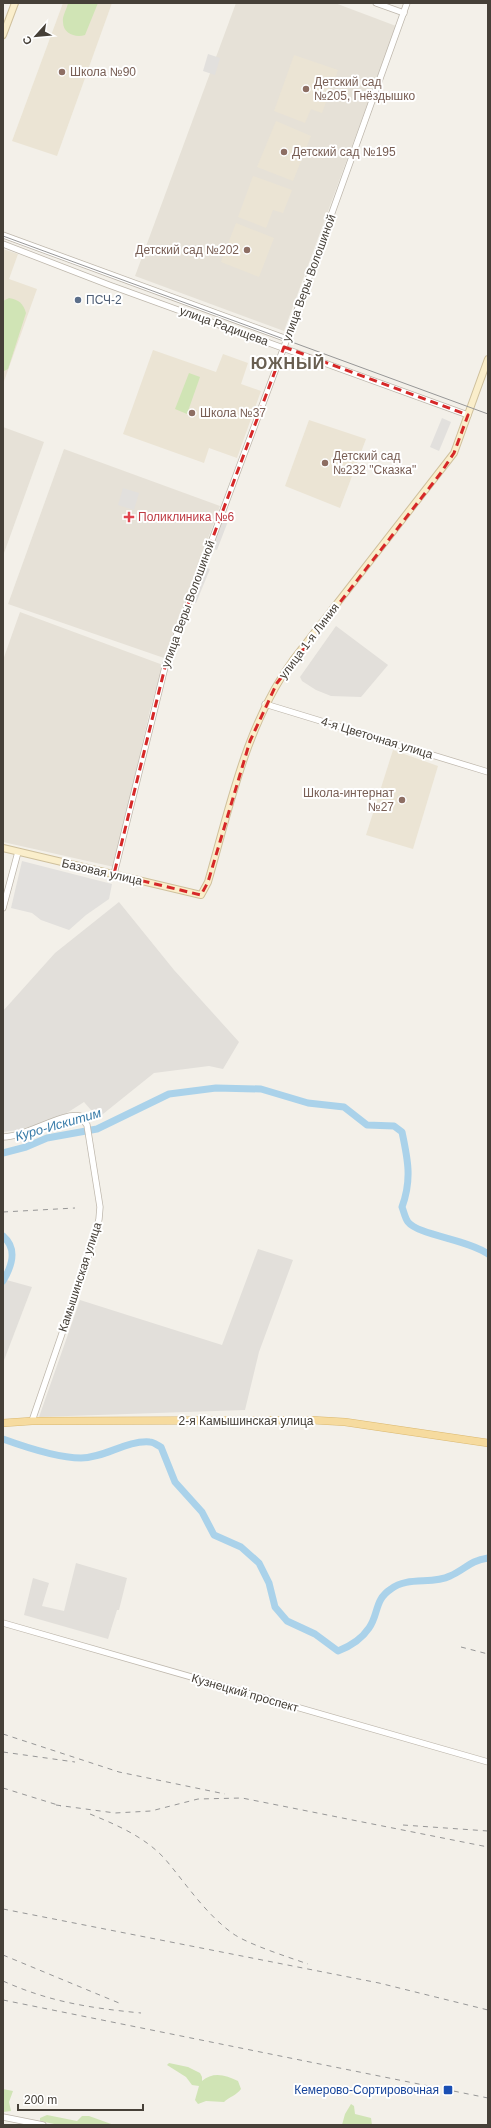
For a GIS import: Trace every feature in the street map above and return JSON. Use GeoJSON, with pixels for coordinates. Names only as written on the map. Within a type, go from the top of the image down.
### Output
{"type":"FeatureCollection","features":[{"type":"Feature","properties":{"kind":"main road"},"geometry":{"type":"LineString","coordinates":[[3,36],[15,3]]}},
{"type":"Feature","properties":{"kind":"main road","name":"улица 1-я Линия"},"geometry":{"type":"LineString","coordinates":[[201,895],[208,882],[250,741],[265,704],[293,660],[454,453],[488,359]]}},
{"type":"Feature","properties":{"kind":"main road","name":"Базовая улица"},"geometry":{"type":"LineString","coordinates":[[3,848],[201,895]]}},
{"type":"Feature","properties":{"kind":"main road","name":"2-я Камышинская улица"},"geometry":{"type":"LineString","coordinates":[[3,1423],[32,1421],[311,1420],[345,1422],[488,1443]]}},
{"type":"Feature","properties":{"kind":"street"},"geometry":{"type":"LineString","coordinates":[[376,3],[404,13]]}},
{"type":"Feature","properties":{"kind":"street","name":"улица Веры Волошиной"},"geometry":{"type":"LineString","coordinates":[[114,874],[166,663],[287,339],[406,4]]}},
{"type":"Feature","properties":{"kind":"street","name":"улица Радищева"},"geometry":{"type":"LineString","coordinates":[[3,235],[287,339]]}},
{"type":"Feature","properties":{"kind":"street","name":"улица Радищева"},"geometry":{"type":"LineString","coordinates":[[3,244],[109,285],[284,347],[468,415]]}},
{"type":"Feature","properties":{"kind":"street","name":"4-я Цветочная улица"},"geometry":{"type":"LineString","coordinates":[[265,704],[488,772]]}},
{"type":"Feature","properties":{"kind":"street"},"geometry":{"type":"LineString","coordinates":[[3,908],[18,852]]}},
{"type":"Feature","properties":{"kind":"street","name":"Камышинская улица"},"geometry":{"type":"LineString","coordinates":[[3,1137],[16,1136],[74,1115],[80,1116],[87,1125],[100,1207],[99,1219],[32,1421]]}},
{"type":"Feature","properties":{"kind":"street","name":"Кузнецкий проспект"},"geometry":{"type":"LineString","coordinates":[[3,1623],[488,1762]]}},
{"type":"Feature","properties":{"kind":"street"},"geometry":{"type":"LineString","coordinates":[[3,2117],[43,2125]]}},
{"type":"Feature","properties":{"kind":"highlighted area"},"geometry":{"type":"Polygon","coordinates":[[[284,347],[468,415],[454,453],[440,474],[277,683],[250,741],[208,882],[201,895],[114,874],[166,663],[284,347]]]}},
{"type":"Feature","properties":{"kind":"shaded area","name":"Школа №90"},"geometry":{"type":"Polygon","coordinates":[[[63,3],[112,3],[57,156],[12,141],[63,3]]]}},
{"type":"Feature","properties":{"kind":"shaded area"},"geometry":{"type":"Polygon","coordinates":[[[236,3],[335,3],[396,26],[284,331],[135,276],[236,3]]]}},
{"type":"Feature","properties":{"kind":"shaded area"},"geometry":{"type":"Polygon","coordinates":[[[208,54],[220,58],[215,75],[203,71],[208,54]]]}},
{"type":"Feature","properties":{"kind":"shaded area","name":"Детский сад №205, Гнёздышко"},"geometry":{"type":"Polygon","coordinates":[[[294,55],[338,70],[322,113],[311,109],[305,123],[274,111],[294,55]]]}},
{"type":"Feature","properties":{"kind":"shaded area","name":"Детский сад №195"},"geometry":{"type":"Polygon","coordinates":[[[276,121],[311,136],[293,181],[257,167],[276,121]]]}},
{"type":"Feature","properties":{"kind":"shaded area"},"geometry":{"type":"Polygon","coordinates":[[[253,176],[292,190],[283,213],[273,210],[266,228],[238,217],[253,176]]]}},
{"type":"Feature","properties":{"kind":"shaded area","name":"Детский сад №202"},"geometry":{"type":"Polygon","coordinates":[[[236,223],[274,238],[259,277],[221,262],[236,223]]]}},
{"type":"Feature","properties":{"kind":"shaded area"},"geometry":{"type":"Polygon","coordinates":[[[3,249],[18,254],[9,279],[37,289],[3,384],[3,249]]]}},
{"type":"Feature","properties":{"kind":"shaded area","name":"Школа №37"},"geometry":{"type":"Polygon","coordinates":[[[153,350],[216,372],[223,354],[248,363],[241,384],[261,391],[237,458],[209,448],[204,463],[123,434],[153,350]]]}},
{"type":"Feature","properties":{"kind":"shaded area"},"geometry":{"type":"Polygon","coordinates":[[[442,418],[451,422],[439,451],[430,447],[442,418]]]}},
{"type":"Feature","properties":{"kind":"shaded area","name":"Детский сад №232 \"Сказка\""},"geometry":{"type":"Polygon","coordinates":[[[309,420],[366,439],[340,508],[285,486],[309,420]]]}},
{"type":"Feature","properties":{"kind":"shaded area"},"geometry":{"type":"Polygon","coordinates":[[[3,427],[44,442],[3,556],[3,427]]]}},
{"type":"Feature","properties":{"kind":"shaded area"},"geometry":{"type":"Polygon","coordinates":[[[64,449],[220,506],[164,658],[8,604],[64,449]]]}},
{"type":"Feature","properties":{"kind":"shaded area"},"geometry":{"type":"Polygon","coordinates":[[[123,488],[139,493],[134,510],[118,505],[123,488]]]}},
{"type":"Feature","properties":{"kind":"shaded area"},"geometry":{"type":"Polygon","coordinates":[[[225,514],[230,516],[217,550],[211,548],[225,514]]]}},
{"type":"Feature","properties":{"kind":"shaded area"},"geometry":{"type":"Polygon","coordinates":[[[204,567],[210,569],[196,603],[191,601],[204,567]]]}},
{"type":"Feature","properties":{"kind":"shaded area"},"geometry":{"type":"Polygon","coordinates":[[[20,612],[163,665],[150,710],[114,867],[3,842],[3,660],[20,612]]]}},
{"type":"Feature","properties":{"kind":"shaded area"},"geometry":{"type":"Polygon","coordinates":[[[336,626],[388,665],[361,697],[331,696],[316,690],[302,681],[300,677],[336,626]]]}},
{"type":"Feature","properties":{"kind":"shaded area","name":"Школа-интернат №27"},"geometry":{"type":"Polygon","coordinates":[[[393,750],[438,766],[413,849],[366,835],[393,750]]]}},
{"type":"Feature","properties":{"kind":"shaded area"},"geometry":{"type":"Polygon","coordinates":[[[22,861],[112,884],[109,899],[86,915],[69,930],[41,920],[32,913],[11,908],[22,861]]]}},
{"type":"Feature","properties":{"kind":"shaded area"},"geometry":{"type":"Polygon","coordinates":[[[119,902],[174,970],[239,1042],[223,1069],[209,1066],[154,1073],[98,1118],[84,1102],[59,1118],[18,1130],[3,1132],[3,1011],[55,953],[119,902]]]}},
{"type":"Feature","properties":{"kind":"shaded area"},"geometry":{"type":"Polygon","coordinates":[[[258,1249],[293,1260],[259,1352],[245,1410],[39,1417],[80,1300],[222,1345],[258,1249]]]}},
{"type":"Feature","properties":{"kind":"shaded area"},"geometry":{"type":"Polygon","coordinates":[[[3,1279],[32,1287],[3,1363],[3,1279]]]}},
{"type":"Feature","properties":{"kind":"shaded area"},"geometry":{"type":"Polygon","coordinates":[[[76,1563],[127,1578],[119,1610],[117,1610],[108,1639],[24,1615],[33,1578],[49,1583],[42,1606],[64,1611],[76,1563]]]}},
{"type":"Feature","properties":{"kind":"green space"},"geometry":{"type":"Polygon","coordinates":[[[68,3],[98,3],[85,35],[74,35],[65,30],[63,20],[68,3]]]}},
{"type":"Feature","properties":{"kind":"green space"},"geometry":{"type":"Polygon","coordinates":[[[9,298],[20,302],[26,313],[8,369],[4,371],[3,301],[9,298]]]}},
{"type":"Feature","properties":{"kind":"green space"},"geometry":{"type":"Polygon","coordinates":[[[189,373],[200,377],[187,414],[175,409],[189,373]]]}},
{"type":"Feature","properties":{"kind":"green space"},"geometry":{"type":"Polygon","coordinates":[[[169,2063],[188,2067],[200,2073],[202,2081],[215,2075],[229,2077],[238,2081],[241,2089],[224,2102],[206,2101],[198,2104],[195,2100],[199,2086],[192,2085],[186,2077],[167,2065],[169,2063]]]}},
{"type":"Feature","properties":{"kind":"green space"},"geometry":{"type":"Polygon","coordinates":[[[3,2089],[13,2091],[9,2102],[11,2111],[3,2112],[3,2089]]]}},
{"type":"Feature","properties":{"kind":"green space"},"geometry":{"type":"Polygon","coordinates":[[[351,2104],[354,2106],[355,2114],[371,2118],[372,2125],[342,2125],[345,2114],[351,2104]]]}},
{"type":"Feature","properties":{"kind":"green space"},"geometry":{"type":"Polygon","coordinates":[[[47,2115],[77,2121],[82,2116],[89,2116],[114,2125],[59,2125],[40,2121],[40,2118],[47,2115]]]}},
{"type":"Feature","properties":{"kind":"waterway","name":"Куро-Искитим"},"geometry":{"type":"LineString","coordinates":[[3,1153],[26,1147],[47,1138],[97,1129],[169,1094],[216,1088],[261,1089],[308,1103],[344,1107],[367,1125],[394,1126],[402,1132],[406,1152],[408,1179],[402,1207],[408,1222],[422,1231],[469,1245],[488,1254]]}},
{"type":"Feature","properties":{"kind":"waterway"},"geometry":{"type":"LineString","coordinates":[[3,1236],[11,1246],[12,1252],[11,1264],[3,1281]]}},
{"type":"Feature","properties":{"kind":"waterway"},"geometry":{"type":"LineString","coordinates":[[3,1439],[31,1449],[72,1458],[99,1455],[124,1446],[141,1442],[151,1442],[161,1447],[175,1482],[202,1512],[214,1535],[241,1547],[259,1563],[269,1583],[275,1607],[287,1621],[315,1634],[338,1651],[347,1647],[363,1636],[372,1623],[379,1602],[391,1589],[405,1583],[443,1579],[476,1561],[488,1558]]}},
{"type":"Feature","properties":{"kind":"tram line"},"geometry":{"type":"LineString","coordinates":[[3,236],[488,414]]}},
{"type":"Feature","properties":{"kind":"railway"},"geometry":{"type":"LineString","coordinates":[[3,1212],[75,1208]]}},
{"type":"Feature","properties":{"kind":"railway"},"geometry":{"type":"LineString","coordinates":[[461,1647],[488,1654]]}},
{"type":"Feature","properties":{"kind":"railway"},"geometry":{"type":"LineString","coordinates":[[3,1734],[119,1772],[225,1794]]}},
{"type":"Feature","properties":{"kind":"railway"},"geometry":{"type":"LineString","coordinates":[[3,1752],[75,1762]]}},
{"type":"Feature","properties":{"kind":"railway"},"geometry":{"type":"LineString","coordinates":[[3,1788],[61,1806]]}},
{"type":"Feature","properties":{"kind":"railway"},"geometry":{"type":"LineString","coordinates":[[56,1805],[115,1813],[151,1811],[198,1799],[242,1798],[488,1847]]}},
{"type":"Feature","properties":{"kind":"railway"},"geometry":{"type":"LineString","coordinates":[[90,1814],[130,1832],[149,1844],[165,1859],[204,1907],[232,1933],[257,1946],[308,1964]]}},
{"type":"Feature","properties":{"kind":"railway"},"geometry":{"type":"LineString","coordinates":[[403,1825],[488,1831]]}},
{"type":"Feature","properties":{"kind":"railway"},"geometry":{"type":"LineString","coordinates":[[3,1909],[379,1983],[488,2010]]}},
{"type":"Feature","properties":{"kind":"railway"},"geometry":{"type":"LineString","coordinates":[[3,1955],[119,2003]]}},
{"type":"Feature","properties":{"kind":"railway"},"geometry":{"type":"LineString","coordinates":[[3,1981],[37,1994],[70,2003],[141,2013]]}},
{"type":"Feature","properties":{"kind":"railway"},"geometry":{"type":"LineString","coordinates":[[3,2000],[488,2098]]}},
{"type":"Feature","properties":{"kind":"place","name":"Школа №90"},"geometry":{"type":"Point","coordinates":[62,72]}},
{"type":"Feature","properties":{"kind":"place","name":"Детский сад №205, Гнёздышко"},"geometry":{"type":"Point","coordinates":[306,89]}},
{"type":"Feature","properties":{"kind":"place","name":"Детский сад №195"},"geometry":{"type":"Point","coordinates":[284,152]}},
{"type":"Feature","properties":{"kind":"place","name":"Детский сад №202"},"geometry":{"type":"Point","coordinates":[247,250]}},
{"type":"Feature","properties":{"kind":"place","name":"ПСЧ-2"},"geometry":{"type":"Point","coordinates":[78,300]}},
{"type":"Feature","properties":{"kind":"place","name":"Школа №37"},"geometry":{"type":"Point","coordinates":[192,413]}},
{"type":"Feature","properties":{"kind":"place","name":"Детский сад №232 \"Сказка\""},"geometry":{"type":"Point","coordinates":[325,463]}},
{"type":"Feature","properties":{"kind":"place","name":"Поликлиника №6"},"geometry":{"type":"Point","coordinates":[129,517]}},
{"type":"Feature","properties":{"kind":"place","name":"Школа-интернат №27"},"geometry":{"type":"Point","coordinates":[402,800]}},
{"type":"Feature","properties":{"kind":"place","name":"Кемерово-Сортировочная"},"geometry":{"type":"Point","coordinates":[448,2090]}},
{"type":"Feature","properties":{"kind":"district","name":"ЮЖНЫЙ"},"geometry":{"type":"Point","coordinates":[288,363]}}]}
